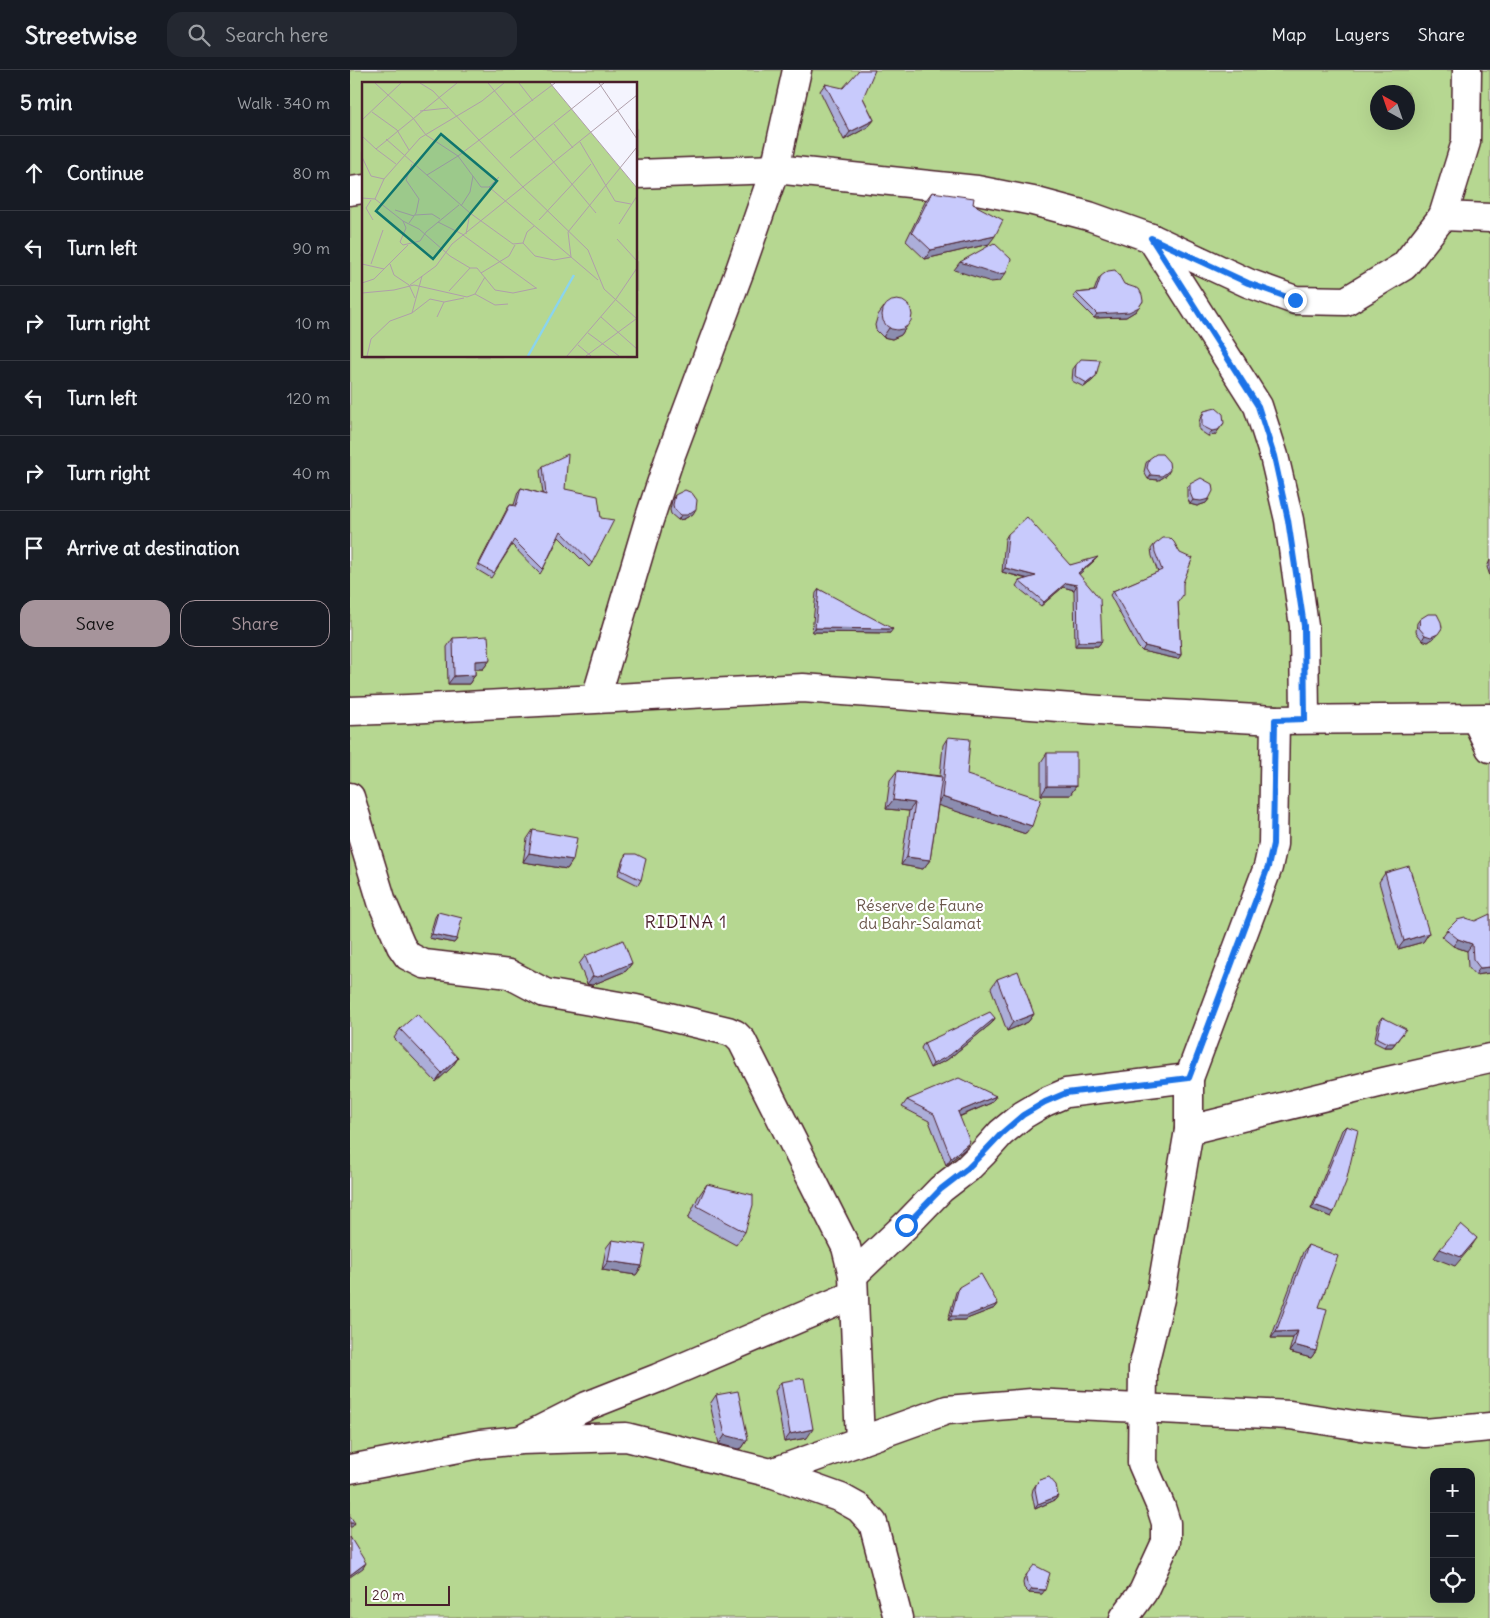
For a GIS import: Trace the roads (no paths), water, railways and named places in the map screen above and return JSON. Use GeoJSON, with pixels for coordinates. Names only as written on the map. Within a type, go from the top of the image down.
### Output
{"type":"FeatureCollection","features":[{"type":"Feature","properties":{"kind":"street"},"geometry":{"type":"LineString","coordinates":[[596,698],[646,530],[670,457],[740,270],[775,169],[796,70]]}},
{"type":"Feature","properties":{"kind":"street"},"geometry":{"type":"LineString","coordinates":[[638,174],[775,169],[977,190],[1034,200],[1089,216],[1151,238],[1248,283],[1295,300],[1346,301],[1404,266],[1443,216],[1466,142],[1468,70]]}},
{"type":"Feature","properties":{"kind":"street"},"geometry":{"type":"LineString","coordinates":[[1443,216],[1490,218]]}},
{"type":"Feature","properties":{"kind":"street"},"geometry":{"type":"LineString","coordinates":[[1151,238],[1258,406],[1269,439],[1288,520],[1304,626],[1305,719]]}},
{"type":"Feature","properties":{"kind":"street"},"geometry":{"type":"LineString","coordinates":[[350,711],[803,688],[1113,711],[1275,720],[1483,719],[1490,748]]}},
{"type":"Feature","properties":{"kind":"street"},"geometry":{"type":"LineString","coordinates":[[1124,1618],[1143,1592],[1166,1542],[1164,1515],[1142,1463],[1143,1368],[1160,1298],[1189,1130],[1189,1078],[1268,867],[1273,844],[1275,720]]}},
{"type":"Feature","properties":{"kind":"street"},"geometry":{"type":"LineString","coordinates":[[350,796],[382,902],[401,946],[408,956],[424,964],[509,974],[545,993],[636,1009],[735,1034],[742,1041],[846,1247],[853,1285],[860,1441]]}},
{"type":"Feature","properties":{"kind":"street"},"geometry":{"type":"LineString","coordinates":[[1189,1130],[1383,1082],[1490,1058]]}},
{"type":"Feature","properties":{"kind":"street"},"geometry":{"type":"LineString","coordinates":[[520,1440],[587,1406],[658,1378],[853,1285],[941,1189],[967,1169],[1002,1133],[1023,1115],[1045,1102],[1066,1093],[1189,1078]]}},
{"type":"Feature","properties":{"kind":"street"},"geometry":{"type":"LineString","coordinates":[[771,1472],[947,1410],[1032,1403],[1290,1415],[1361,1426],[1425,1433],[1490,1427]]}},
{"type":"Feature","properties":{"kind":"street"},"geometry":{"type":"LineString","coordinates":[[350,1468],[480,1444],[520,1440],[626,1438],[771,1472],[841,1498],[859,1508],[873,1523],[898,1618]]}},
{"type":"Feature","properties":{"kind":"district","name":"RIDINA 1"},"geometry":{"type":"Point","coordinates":[686,922]}},
{"type":"Feature","properties":{"kind":"park label","name":"Réserve de Faune du Bahr-Salamat"},"geometry":{"type":"Point","coordinates":[920,914]}}]}
